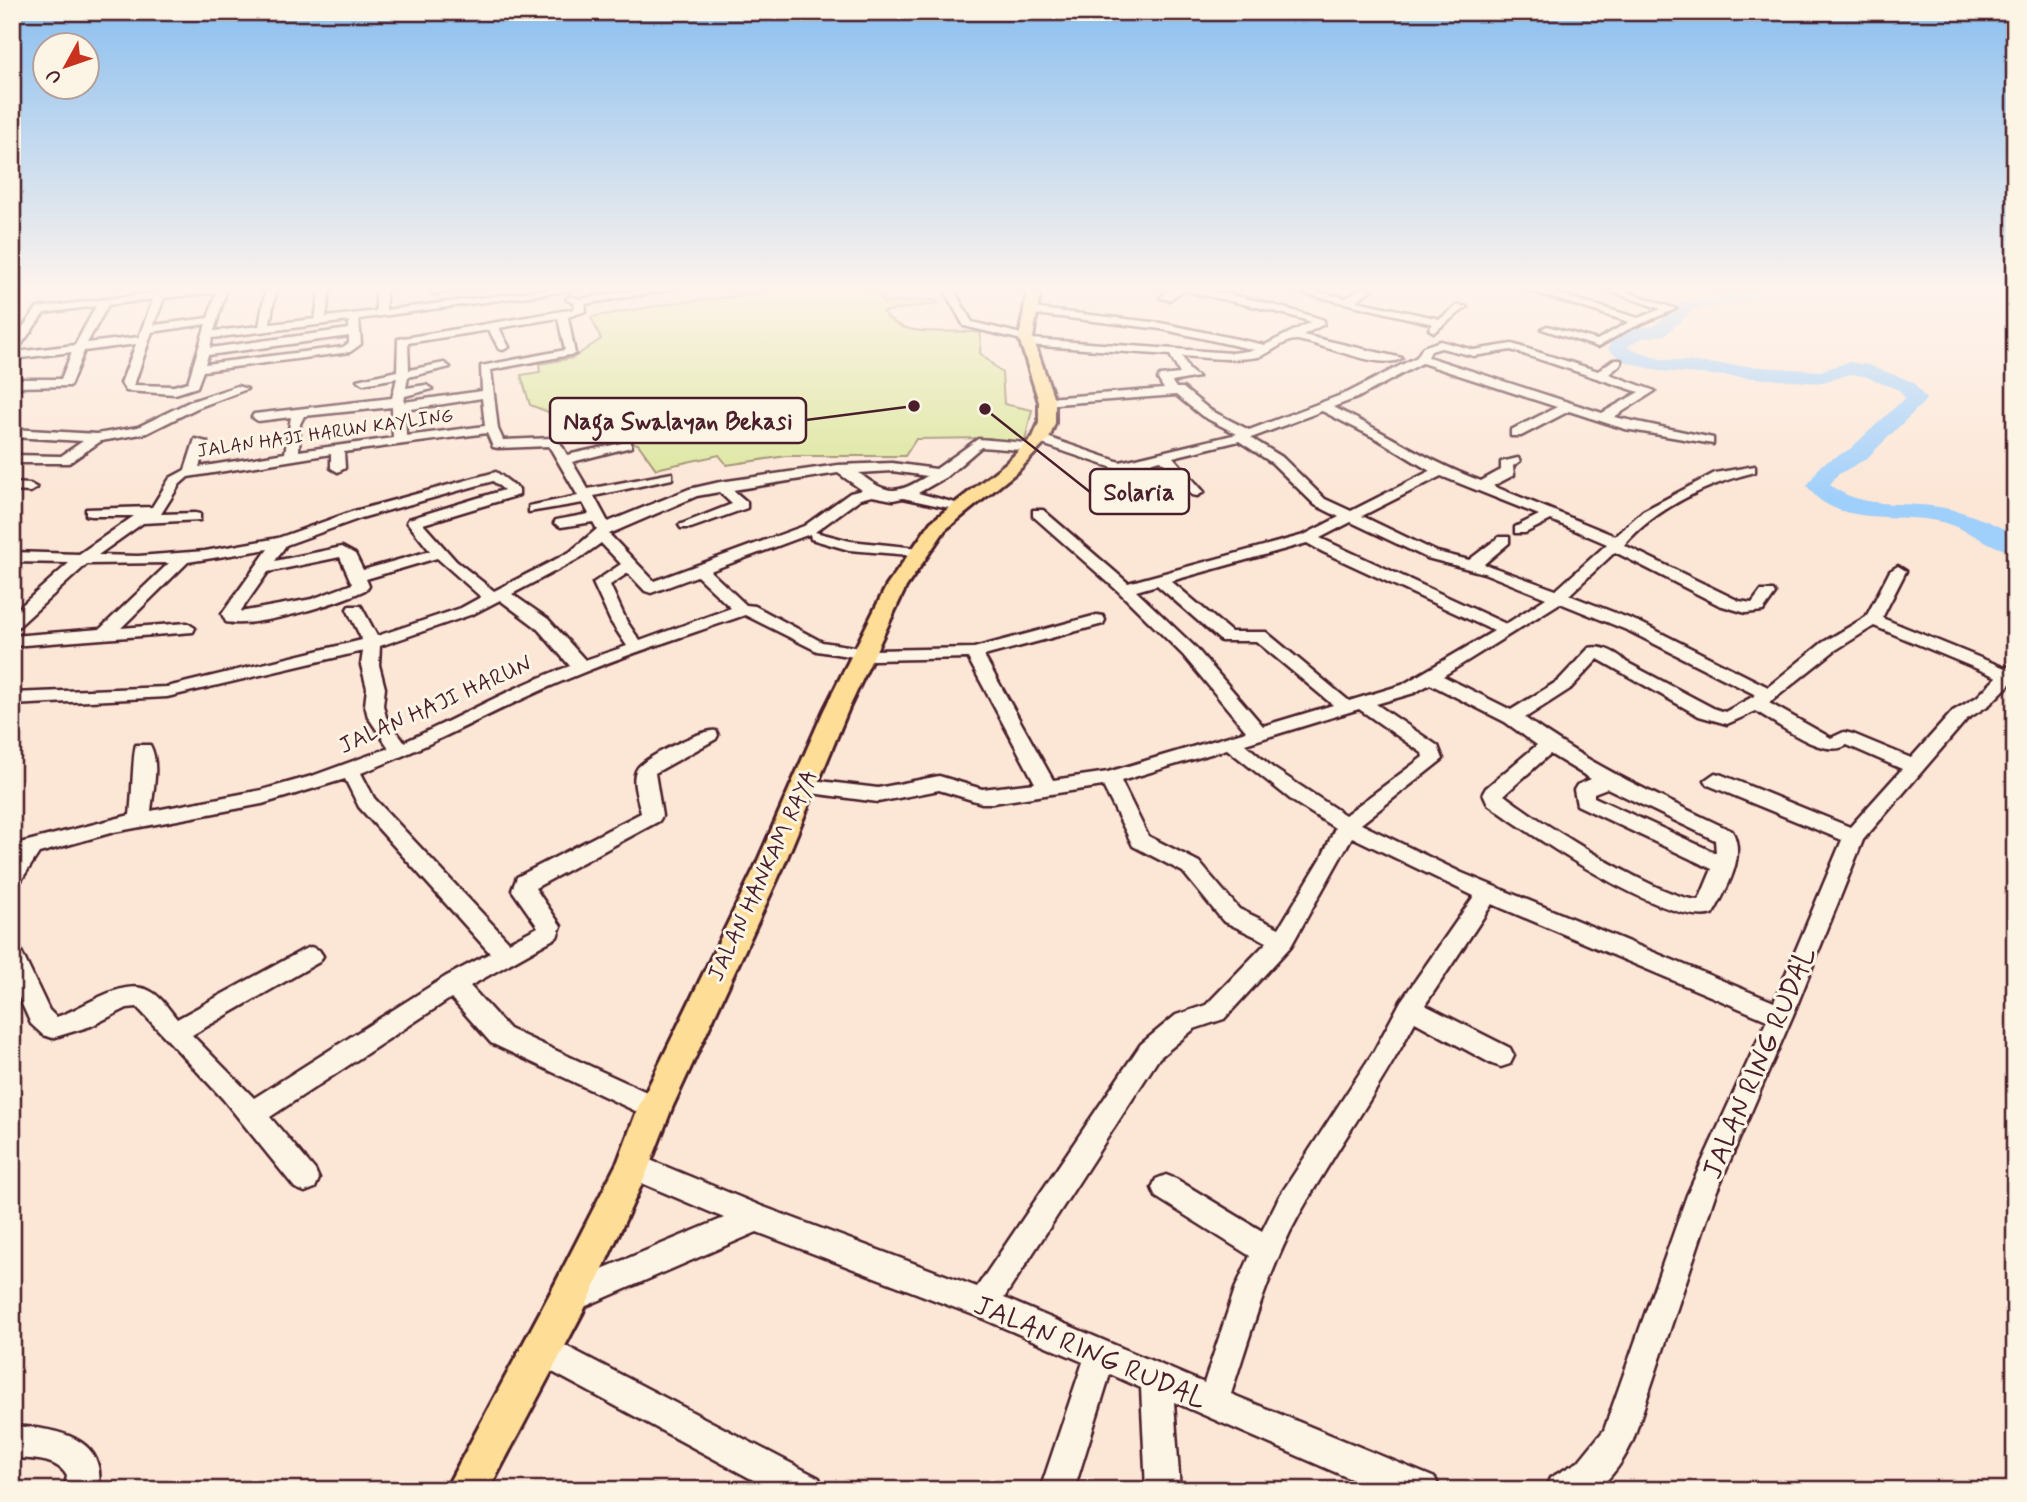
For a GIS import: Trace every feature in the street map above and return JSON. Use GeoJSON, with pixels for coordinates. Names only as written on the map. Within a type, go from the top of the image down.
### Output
{"type":"FeatureCollection","features":[{"type":"Feature","properties":{"kind":"main road"},"geometry":{"type":"LineString","coordinates":[[1036,358],[1047,402],[1047,423],[1037,443]]}},
{"type":"Feature","properties":{"kind":"main road","name":"JALAN HANKAM RAYA"},"geometry":{"type":"LineString","coordinates":[[466,1490],[569,1298],[633,1166],[655,1108],[770,865],[836,710],[866,654],[895,587],[917,553],[958,508],[1037,443]]}},
{"type":"Feature","properties":{"kind":"street"},"geometry":{"type":"LineString","coordinates":[[12,383],[66,383],[75,358]]}},
{"type":"Feature","properties":{"kind":"street"},"geometry":{"type":"LineString","coordinates":[[137,358],[127,386],[175,390]]}},
{"type":"Feature","properties":{"kind":"street"},"geometry":{"type":"LineString","coordinates":[[203,358],[193,384],[170,393],[210,398]]}},
{"type":"Feature","properties":{"kind":"street"},"geometry":{"type":"LineString","coordinates":[[200,369],[284,358]]}},
{"type":"Feature","properties":{"kind":"street"},"geometry":{"type":"LineString","coordinates":[[400,440],[399,400],[403,358]]}},
{"type":"Feature","properties":{"kind":"street"},"geometry":{"type":"LineString","coordinates":[[484,358],[495,443],[503,445],[551,440],[587,496],[602,526],[650,588],[809,529],[855,496],[874,491]]}},
{"type":"Feature","properties":{"kind":"street"},"geometry":{"type":"LineString","coordinates":[[485,368],[538,358]]}},
{"type":"Feature","properties":{"kind":"street"},"geometry":{"type":"LineString","coordinates":[[1177,358],[1184,372],[1192,377]]}},
{"type":"Feature","properties":{"kind":"street"},"geometry":{"type":"LineString","coordinates":[[1547,358],[1650,391],[1603,418]]}},
{"type":"Feature","properties":{"kind":"street"},"geometry":{"type":"LineString","coordinates":[[905,494],[941,474],[978,443],[1037,443],[1113,466],[1244,436],[1353,395],[1421,359],[1603,418],[1708,442]]}},
{"type":"Feature","properties":{"kind":"street"},"geometry":{"type":"LineString","coordinates":[[1600,375],[1617,362]]}},
{"type":"Feature","properties":{"kind":"street"},"geometry":{"type":"LineString","coordinates":[[363,380],[444,367]]}},
{"type":"Feature","properties":{"kind":"street"},"geometry":{"type":"LineString","coordinates":[[1172,391],[1164,379],[1206,376]]}},
{"type":"Feature","properties":{"kind":"street"},"geometry":{"type":"LineString","coordinates":[[399,400],[426,388]]}},
{"type":"Feature","properties":{"kind":"street"},"geometry":{"type":"LineString","coordinates":[[12,433],[97,438],[148,429],[210,398],[241,389]]}},
{"type":"Feature","properties":{"kind":"street"},"geometry":{"type":"LineString","coordinates":[[1047,402],[1183,392],[1206,413],[1277,460],[1320,502],[1432,555],[1472,565],[1675,645],[1826,743],[1834,745],[1844,738],[1850,739],[1916,768]]}},
{"type":"Feature","properties":{"kind":"street"},"geometry":{"type":"LineString","coordinates":[[258,417],[298,415],[399,400],[487,394]]}},
{"type":"Feature","properties":{"kind":"street"},"geometry":{"type":"LineString","coordinates":[[1322,407],[1384,437],[1440,471],[1552,514],[1666,569],[1708,594],[1748,608],[1757,608],[1767,594]]}},
{"type":"Feature","properties":{"kind":"street"},"geometry":{"type":"LineString","coordinates":[[1516,433],[1569,407]]}},
{"type":"Feature","properties":{"kind":"street"},"geometry":{"type":"LineString","coordinates":[[292,456],[294,424],[298,415]]}},
{"type":"Feature","properties":{"kind":"street","name":"JALAN HAJI HARUN KAYLING"},"geometry":{"type":"LineString","coordinates":[[12,623],[83,559],[162,505],[175,481],[191,472],[400,440],[492,429]]}},
{"type":"Feature","properties":{"kind":"street"},"geometry":{"type":"LineString","coordinates":[[12,459],[64,460],[97,438]]}},
{"type":"Feature","properties":{"kind":"street"},"geometry":{"type":"LineString","coordinates":[[191,472],[200,442]]}},
{"type":"Feature","properties":{"kind":"street"},"geometry":{"type":"LineString","coordinates":[[562,460],[626,444]]}},
{"type":"Feature","properties":{"kind":"street"},"geometry":{"type":"LineString","coordinates":[[337,449],[338,468]]}},
{"type":"Feature","properties":{"kind":"street"},"geometry":{"type":"LineString","coordinates":[[1165,456],[1197,492]]}},
{"type":"Feature","properties":{"kind":"street"},"geometry":{"type":"LineString","coordinates":[[1482,486],[1509,472],[1506,465],[1513,461]]}},
{"type":"Feature","properties":{"kind":"street"},"geometry":{"type":"LineString","coordinates":[[12,699],[167,692],[256,673],[372,643],[450,618],[498,596],[575,555],[602,526],[657,500],[720,486],[832,469],[883,466],[941,474]]}},
{"type":"Feature","properties":{"kind":"street"},"geometry":{"type":"LineString","coordinates":[[803,786],[878,795],[939,783],[982,796],[1109,778],[1233,744],[1408,689],[1507,631],[1558,597],[1616,545],[1635,522],[1648,513],[1720,477],[1750,469]]}},
{"type":"Feature","properties":{"kind":"street"},"geometry":{"type":"LineString","coordinates":[[846,470],[874,491],[885,495],[905,494],[958,508]]}},
{"type":"Feature","properties":{"kind":"street"},"geometry":{"type":"LineString","coordinates":[[1125,589],[1309,538],[1440,471]]}},
{"type":"Feature","properties":{"kind":"street"},"geometry":{"type":"LineString","coordinates":[[534,509],[667,476]]}},
{"type":"Feature","properties":{"kind":"street"},"geometry":{"type":"LineString","coordinates":[[16,560],[182,559],[281,542],[356,515],[488,477],[499,477],[515,491],[415,520],[438,553],[469,584],[498,596],[542,623],[582,668]]}},
{"type":"Feature","properties":{"kind":"street"},"geometry":{"type":"LineString","coordinates":[[686,525],[742,505],[720,486]]}},
{"type":"Feature","properties":{"kind":"street"},"geometry":{"type":"LineString","coordinates":[[12,487],[30,488]]}},
{"type":"Feature","properties":{"kind":"street"},"geometry":{"type":"LineString","coordinates":[[91,512],[153,512]]}},
{"type":"Feature","properties":{"kind":"street"},"geometry":{"type":"LineString","coordinates":[[1038,513],[1125,589],[1189,651],[1260,735]]}},
{"type":"Feature","properties":{"kind":"street"},"geometry":{"type":"LineString","coordinates":[[1520,530],[1552,514]]}},
{"type":"Feature","properties":{"kind":"street"},"geometry":{"type":"LineString","coordinates":[[138,520],[195,517]]}},
{"type":"Feature","properties":{"kind":"street"},"geometry":{"type":"LineString","coordinates":[[561,523],[602,526]]}},
{"type":"Feature","properties":{"kind":"street"},"geometry":{"type":"LineString","coordinates":[[816,536],[849,545],[917,553]]}},
{"type":"Feature","properties":{"kind":"street"},"geometry":{"type":"LineString","coordinates":[[1309,538],[1507,631]]}},
{"type":"Feature","properties":{"kind":"street"},"geometry":{"type":"LineString","coordinates":[[1472,565],[1504,540]]}},
{"type":"Feature","properties":{"kind":"street"},"geometry":{"type":"LineString","coordinates":[[264,568],[342,552],[350,557],[360,576],[361,586],[349,594],[232,618],[230,614],[238,601],[281,542]]}},
{"type":"Feature","properties":{"kind":"street"},"geometry":{"type":"LineString","coordinates":[[360,576],[438,553]]}},
{"type":"Feature","properties":{"kind":"street"},"geometry":{"type":"LineString","coordinates":[[105,634],[182,559]]}},
{"type":"Feature","properties":{"kind":"street"},"geometry":{"type":"LineString","coordinates":[[632,565],[601,583],[619,622],[637,648]]}},
{"type":"Feature","properties":{"kind":"street"},"geometry":{"type":"LineString","coordinates":[[699,570],[742,610],[749,609],[817,646],[866,654],[935,656],[974,653],[1097,620]]}},
{"type":"Feature","properties":{"kind":"street"},"geometry":{"type":"LineString","coordinates":[[1512,718],[1564,685],[1595,653],[1613,658],[1620,666],[1720,717],[1727,718],[1762,699],[1803,670],[1828,647],[1873,620],[1898,571]]}},
{"type":"Feature","properties":{"kind":"street"},"geometry":{"type":"LineString","coordinates":[[983,1304],[1150,1051],[1185,1023],[1215,1012],[1283,940],[1332,858],[1348,824],[1430,762],[1433,755],[1355,706],[1260,636],[1231,638],[1222,634],[1160,580]]}},
{"type":"Feature","properties":{"kind":"street"},"geometry":{"type":"LineString","coordinates":[[355,609],[372,643],[370,665],[376,688],[374,705],[377,717],[401,751]]}},
{"type":"Feature","properties":{"kind":"street","name":"JALAN HAJI HARUN"},"geometry":{"type":"LineString","coordinates":[[22,851],[140,820],[262,797],[350,770],[401,751],[473,718],[494,704],[582,668],[742,610]]}},
{"type":"Feature","properties":{"kind":"street"},"geometry":{"type":"LineString","coordinates":[[1873,620],[2011,671]]}},
{"type":"Feature","properties":{"kind":"street"},"geometry":{"type":"LineString","coordinates":[[12,641],[187,628]]}},
{"type":"Feature","properties":{"kind":"street"},"geometry":{"type":"LineString","coordinates":[[974,653],[1047,787]]}},
{"type":"Feature","properties":{"kind":"street","name":"JALAN RING RUDAL"},"geometry":{"type":"LineString","coordinates":[[1562,1490],[1591,1474],[1617,1440],[1701,1195],[1781,1015],[1854,837],[1960,715],[1983,701],[2011,671]]}},
{"type":"Feature","properties":{"kind":"street"},"geometry":{"type":"LineString","coordinates":[[1431,677],[1512,718],[1607,780],[1725,836],[1727,845],[1722,865],[1705,908],[1690,909],[1566,848],[1495,799],[1493,793],[1550,744]]}},
{"type":"Feature","properties":{"kind":"street"},"geometry":{"type":"LineString","coordinates":[[252,1114],[453,984],[549,932],[550,926],[523,890],[525,883],[652,816],[644,778],[646,770],[709,735]]}},
{"type":"Feature","properties":{"kind":"street"},"geometry":{"type":"LineString","coordinates":[[1233,744],[1288,790],[1434,870],[1781,1015]]}},
{"type":"Feature","properties":{"kind":"street"},"geometry":{"type":"LineString","coordinates":[[140,820],[145,775],[143,749]]}},
{"type":"Feature","properties":{"kind":"street"},"geometry":{"type":"LineString","coordinates":[[350,770],[366,802],[507,956]]}},
{"type":"Feature","properties":{"kind":"street"},"geometry":{"type":"LineString","coordinates":[[1109,778],[1140,841],[1191,867],[1231,915],[1283,940]]}},
{"type":"Feature","properties":{"kind":"street"},"geometry":{"type":"LineString","coordinates":[[1607,780],[1584,790],[1584,800],[1722,865]]}},
{"type":"Feature","properties":{"kind":"street"},"geometry":{"type":"LineString","coordinates":[[1715,780],[1854,837]]}},
{"type":"Feature","properties":{"kind":"street"},"geometry":{"type":"LineString","coordinates":[[12,876],[22,851]]}},
{"type":"Feature","properties":{"kind":"street"},"geometry":{"type":"LineString","coordinates":[[1213,1402],[1250,1289],[1289,1206],[1383,1059],[1410,1008],[1488,893]]}},
{"type":"Feature","properties":{"kind":"street"},"geometry":{"type":"LineString","coordinates":[[12,955],[18,986],[40,1017],[52,1028],[133,997],[147,1001],[252,1114],[305,1179]]}},
{"type":"Feature","properties":{"kind":"street"},"geometry":{"type":"LineString","coordinates":[[174,1033],[311,956]]}},
{"type":"Feature","properties":{"kind":"street"},"geometry":{"type":"LineString","coordinates":[[453,984],[500,1036],[655,1108]]}},
{"type":"Feature","properties":{"kind":"street"},"geometry":{"type":"LineString","coordinates":[[1410,1008],[1502,1056]]}},
{"type":"Feature","properties":{"kind":"street","name":"JALAN RING RUDAL"},"geometry":{"type":"LineString","coordinates":[[633,1166],[756,1218],[983,1304],[1393,1480],[1423,1490]]}},
{"type":"Feature","properties":{"kind":"street"},"geometry":{"type":"LineString","coordinates":[[1166,1188],[1268,1251]]}},
{"type":"Feature","properties":{"kind":"street"},"geometry":{"type":"LineString","coordinates":[[569,1298],[756,1218]]}},
{"type":"Feature","properties":{"kind":"street"},"geometry":{"type":"LineString","coordinates":[[541,1349],[807,1490]]}},
{"type":"Feature","properties":{"kind":"street"},"geometry":{"type":"LineString","coordinates":[[1057,1490],[1101,1354]]}},
{"type":"Feature","properties":{"kind":"street"},"geometry":{"type":"LineString","coordinates":[[1156,1378],[1163,1490]]}},
{"type":"Feature","properties":{"kind":"street"},"geometry":{"type":"LineString","coordinates":[[12,1443],[59,1446],[74,1457],[82,1468],[81,1490]]}},
{"type":"Feature","properties":{"kind":"green space"},"geometry":{"type":"Polygon","coordinates":[[[572,358],[986,358],[1002,373],[1004,404],[1032,410],[1024,445],[989,438],[916,439],[905,456],[786,456],[727,465],[719,455],[656,469],[638,444],[560,435],[551,413],[530,405],[521,375],[540,372],[539,364],[572,358]]]}},
{"type":"Feature","properties":{"kind":"waterway"},"geometry":{"type":"LineString","coordinates":[[1634,358],[1659,365],[1821,377],[1849,368],[1868,371],[1906,386],[1916,399],[1858,454],[1829,470],[1818,486],[1830,496],[1858,507],[1952,517],[1987,530],[2015,546]]}},
{"type":"Feature","properties":{"kind":"place","name":"Naga Swalayan Bekasi"},"geometry":{"type":"Point","coordinates":[914,406]}},
{"type":"Feature","properties":{"kind":"place","name":"Solaria"},"geometry":{"type":"Point","coordinates":[985,409]}}]}
